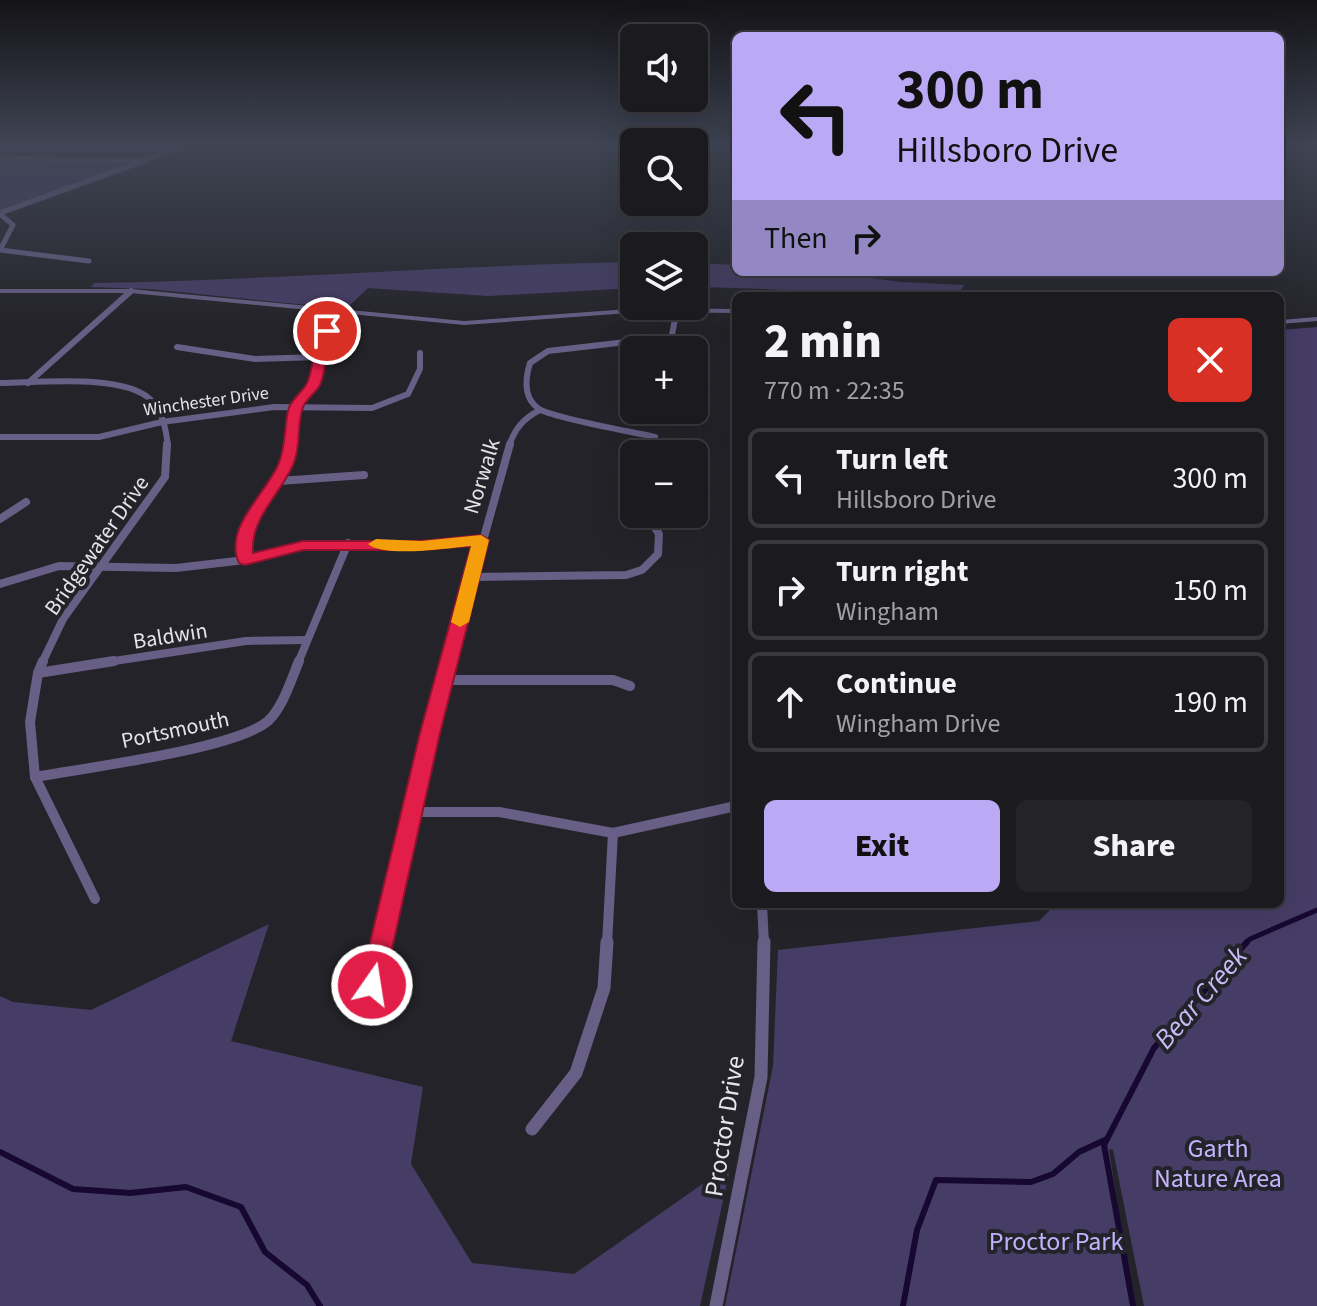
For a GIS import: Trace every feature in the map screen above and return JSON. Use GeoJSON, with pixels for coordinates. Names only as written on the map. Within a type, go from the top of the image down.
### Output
{"type":"FeatureCollection","features":[{"type":"Feature","properties":{"kind":"street"},"geometry":{"type":"LineString","coordinates":[[22,206],[0,214],[3,220],[13,225],[0,250],[89,261]]}},
{"type":"Feature","properties":{"kind":"street"},"geometry":{"type":"LineString","coordinates":[[0,291],[131,291],[344,313],[490,323],[620,313]]}},
{"type":"Feature","properties":{"kind":"street"},"geometry":{"type":"LineString","coordinates":[[28,383],[131,291]]}},
{"type":"Feature","properties":{"kind":"street"},"geometry":{"type":"LineString","coordinates":[[708,310],[732,311]]}},
{"type":"Feature","properties":{"kind":"street"},"geometry":{"type":"LineString","coordinates":[[245,560],[244,538],[249,525],[279,481],[291,451],[295,407],[314,383],[323,336],[344,313]]}},
{"type":"Feature","properties":{"kind":"street"},"geometry":{"type":"LineString","coordinates":[[1284,322],[1317,319]]}},
{"type":"Feature","properties":{"kind":"street"},"geometry":{"type":"LineString","coordinates":[[620,342],[570,348],[536,356],[530,363],[524,385],[529,399],[540,410],[655,437]]}},
{"type":"Feature","properties":{"kind":"street"},"geometry":{"type":"LineString","coordinates":[[177,347],[255,359],[318,357]]}},
{"type":"Feature","properties":{"kind":"street","name":"Winchester Drive"},"geometry":{"type":"LineString","coordinates":[[0,437],[99,437],[162,422],[244,409],[372,408],[408,394],[420,369],[420,353]]}},
{"type":"Feature","properties":{"kind":"street","name":"Bridgewater Drive"},"geometry":{"type":"LineString","coordinates":[[0,383],[119,387],[141,393],[154,402],[170,457],[165,477],[98,566],[63,619],[38,673],[30,722],[35,777],[95,899]]}},
{"type":"Feature","properties":{"kind":"street","name":"Norwalk"},"geometry":{"type":"LineString","coordinates":[[372,985],[443,680],[481,540],[513,433],[526,417],[540,410]]}},
{"type":"Feature","properties":{"kind":"street"},"geometry":{"type":"LineString","coordinates":[[279,481],[364,475]]}},
{"type":"Feature","properties":{"kind":"street"},"geometry":{"type":"LineString","coordinates":[[0,519],[26,502]]}},
{"type":"Feature","properties":{"kind":"street"},"geometry":{"type":"LineString","coordinates":[[473,577],[607,576],[642,570],[658,554],[659,534],[655,528]]}},
{"type":"Feature","properties":{"kind":"street"},"geometry":{"type":"LineString","coordinates":[[1,583],[59,566],[176,568],[245,560],[303,546],[348,543],[421,546],[481,540]]}},
{"type":"Feature","properties":{"kind":"street","name":"Portsmouth"},"geometry":{"type":"LineString","coordinates":[[35,777],[231,740],[252,732],[277,712],[348,543]]}},
{"type":"Feature","properties":{"kind":"street","name":"Baldwin"},"geometry":{"type":"LineString","coordinates":[[38,673],[246,641],[307,640]]}},
{"type":"Feature","properties":{"kind":"street"},"geometry":{"type":"LineString","coordinates":[[443,680],[613,680],[630,686]]}},
{"type":"Feature","properties":{"kind":"street"},"geometry":{"type":"LineString","coordinates":[[411,812],[499,812],[613,833],[732,807]]}},
{"type":"Feature","properties":{"kind":"street"},"geometry":{"type":"LineString","coordinates":[[532,1129],[576,1073],[604,988],[613,833]]}},
{"type":"Feature","properties":{"kind":"street","name":"Proctor Drive"},"geometry":{"type":"LineString","coordinates":[[716,1306],[761,1077],[762,908]]}},
{"type":"Feature","properties":{"kind":"green space"},"geometry":{"type":"Polygon","coordinates":[[[0,206],[28,206],[0,216],[0,206]]]}},
{"type":"Feature","properties":{"kind":"green space"},"geometry":{"type":"Polygon","coordinates":[[[620,262],[620,289],[488,296],[368,288],[346,309],[149,289],[91,287],[94,283],[620,262]]]}},
{"type":"Feature","properties":{"kind":"green space"},"geometry":{"type":"Polygon","coordinates":[[[708,264],[732,265],[732,276],[856,276],[965,285],[959,292],[708,287],[708,264]]]}},
{"type":"Feature","properties":{"kind":"green space"},"geometry":{"type":"Polygon","coordinates":[[[1317,327],[1317,1306],[1144,1306],[1113,1150],[1109,1149],[1133,1306],[725,1306],[773,1066],[778,950],[1039,921],[1052,908],[1284,908],[1284,330],[1317,327]]]}},
{"type":"Feature","properties":{"kind":"green space"},"geometry":{"type":"Polygon","coordinates":[[[269,924],[231,1041],[423,1087],[411,1164],[472,1263],[574,1274],[731,1164],[700,1306],[0,1306],[0,996],[13,1002],[91,1010],[269,924]]]}},
{"type":"Feature","properties":{"kind":"waterway","name":"Bear Creek"},"geometry":{"type":"LineString","coordinates":[[1247,942],[1317,910]]}},
{"type":"Feature","properties":{"kind":"waterway","name":"Bear Creek"},"geometry":{"type":"LineString","coordinates":[[1133,1306],[1104,1145],[1154,1048],[1247,942]]}},
{"type":"Feature","properties":{"kind":"waterway"},"geometry":{"type":"LineString","coordinates":[[903,1306],[917,1230],[936,1180],[1031,1182],[1053,1174],[1079,1152],[1107,1139]]}},
{"type":"Feature","properties":{"kind":"waterway"},"geometry":{"type":"LineString","coordinates":[[0,1152],[73,1189],[130,1193],[186,1187],[241,1207],[265,1252],[307,1285],[320,1306]]}},
{"type":"Feature","properties":{"kind":"slow traffic"},"geometry":{"type":"LineString","coordinates":[[376,544],[421,546],[481,540],[460,622]]}},
{"type":"Feature","properties":{"kind":"route"},"geometry":{"type":"LineString","coordinates":[[327,331],[320,342],[314,383],[295,407],[291,451],[279,481],[249,525],[244,538],[245,560],[303,546],[348,543],[421,546],[481,540],[430,733],[372,985]]}},
{"type":"Feature","properties":{"kind":"park label","name":"Garth Nature Area"},"geometry":{"type":"Point","coordinates":[1218,1163]}},
{"type":"Feature","properties":{"kind":"park label","name":"Proctor Park"},"geometry":{"type":"Point","coordinates":[1056,1241]}}]}
